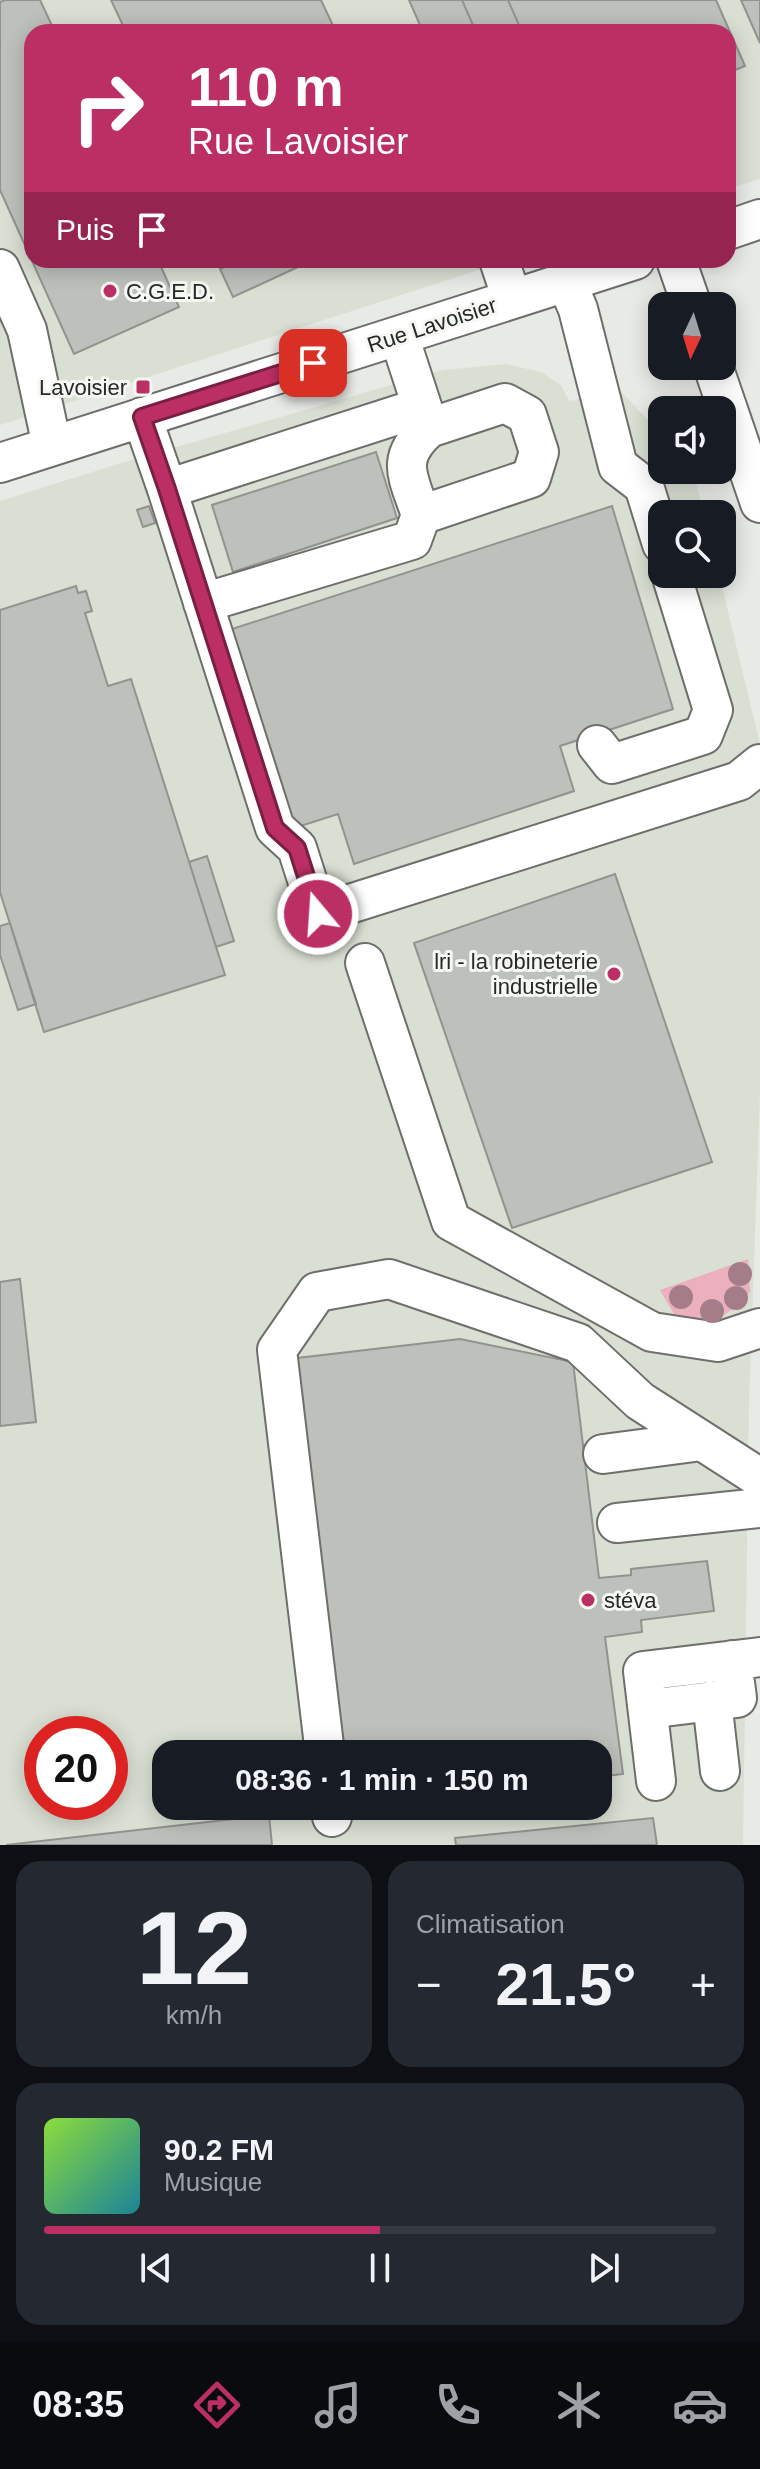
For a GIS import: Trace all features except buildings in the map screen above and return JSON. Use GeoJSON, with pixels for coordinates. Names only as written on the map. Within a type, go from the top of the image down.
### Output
{"type":"FeatureCollection","features":[{"type":"Feature","properties":{"kind":"street"},"geometry":{"type":"LineString","coordinates":[[736,227],[760,219]]}},
{"type":"Feature","properties":{"kind":"street"},"geometry":{"type":"LineString","coordinates":[[502,268],[512,299]]}},
{"type":"Feature","properties":{"kind":"street","name":"Rue Lavoisier"},"geometry":{"type":"LineString","coordinates":[[0,463],[609,268]]}},
{"type":"Feature","properties":{"kind":"street"},"geometry":{"type":"LineString","coordinates":[[679,268],[687,292]]}},
{"type":"Feature","properties":{"kind":"street"},"geometry":{"type":"LineString","coordinates":[[0,269],[27,330],[52,446]]}},
{"type":"Feature","properties":{"kind":"street"},"geometry":{"type":"LineString","coordinates":[[566,281],[578,309],[618,466],[644,486],[648,500]]}},
{"type":"Feature","properties":{"kind":"street"},"geometry":{"type":"LineString","coordinates":[[203,603],[412,540],[421,515],[405,469],[412,444],[426,417],[399,336]]}},
{"type":"Feature","properties":{"kind":"street"},"geometry":{"type":"LineString","coordinates":[[718,380],[760,503]]}},
{"type":"Feature","properties":{"kind":"street"},"geometry":{"type":"LineString","coordinates":[[167,489],[426,417],[505,403],[527,415],[539,452],[531,478],[421,515]]}},
{"type":"Feature","properties":{"kind":"street"},"geometry":{"type":"LineString","coordinates":[[142,417],[275,828],[297,848],[318,914],[739,781],[760,764]]}},
{"type":"Feature","properties":{"kind":"street"},"geometry":{"type":"LineString","coordinates":[[597,745],[612,764],[703,735],[713,710],[675,588]]}},
{"type":"Feature","properties":{"kind":"street"},"geometry":{"type":"LineString","coordinates":[[365,963],[451,1221],[652,1332],[718,1342],[760,1328]]}},
{"type":"Feature","properties":{"kind":"street"},"geometry":{"type":"LineString","coordinates":[[323,1740],[277,1350],[317,1292],[389,1279],[578,1343],[640,1401],[760,1478]]}},
{"type":"Feature","properties":{"kind":"street"},"geometry":{"type":"LineString","coordinates":[[603,1454],[702,1441]]}},
{"type":"Feature","properties":{"kind":"street"},"geometry":{"type":"LineString","coordinates":[[617,1523],[760,1508]]}},
{"type":"Feature","properties":{"kind":"street"},"geometry":{"type":"LineString","coordinates":[[648,1709],[737,1698],[746,1658],[643,1671],[656,1781]]}},
{"type":"Feature","properties":{"kind":"street"},"geometry":{"type":"LineString","coordinates":[[712,1701],[720,1771]]}},
{"type":"Feature","properties":{"kind":"shaded area"},"geometry":{"type":"Polygon","coordinates":[[[0,0],[760,0],[760,179],[736,186],[736,24],[24,24],[24,268],[484,268],[0,425],[0,0]]]}},
{"type":"Feature","properties":{"kind":"shaded area"},"geometry":{"type":"Polygon","coordinates":[[[506,364],[541,372],[561,385],[569,401],[620,391],[648,420],[648,484],[696,484],[700,500],[648,500],[648,588],[722,588],[760,744],[760,1092],[749,1404],[743,1845],[0,1845],[0,501],[443,370],[506,364]]]}},
{"type":"Feature","properties":{"kind":"shaded area"},"geometry":{"type":"Polygon","coordinates":[[[748,1259],[750,1292],[732,1310],[716,1318],[698,1319],[674,1314],[660,1290],[748,1259]]]}},
{"type":"Feature","properties":{"kind":"place","name":"C.G.E.D."},"geometry":{"type":"Point","coordinates":[110,291]}},
{"type":"Feature","properties":{"kind":"place","name":"Lavoisier"},"geometry":{"type":"Point","coordinates":[143,387]}},
{"type":"Feature","properties":{"kind":"place","name":"lri - la robineterie industrielle"},"geometry":{"type":"Point","coordinates":[614,974]}},
{"type":"Feature","properties":{"kind":"place","name":"stéva"},"geometry":{"type":"Point","coordinates":[588,1600]}},
{"type":"Feature","properties":{"kind":"route"},"geometry":{"type":"LineString","coordinates":[[313,363],[142,417],[275,828],[297,848],[318,914]]}}]}
